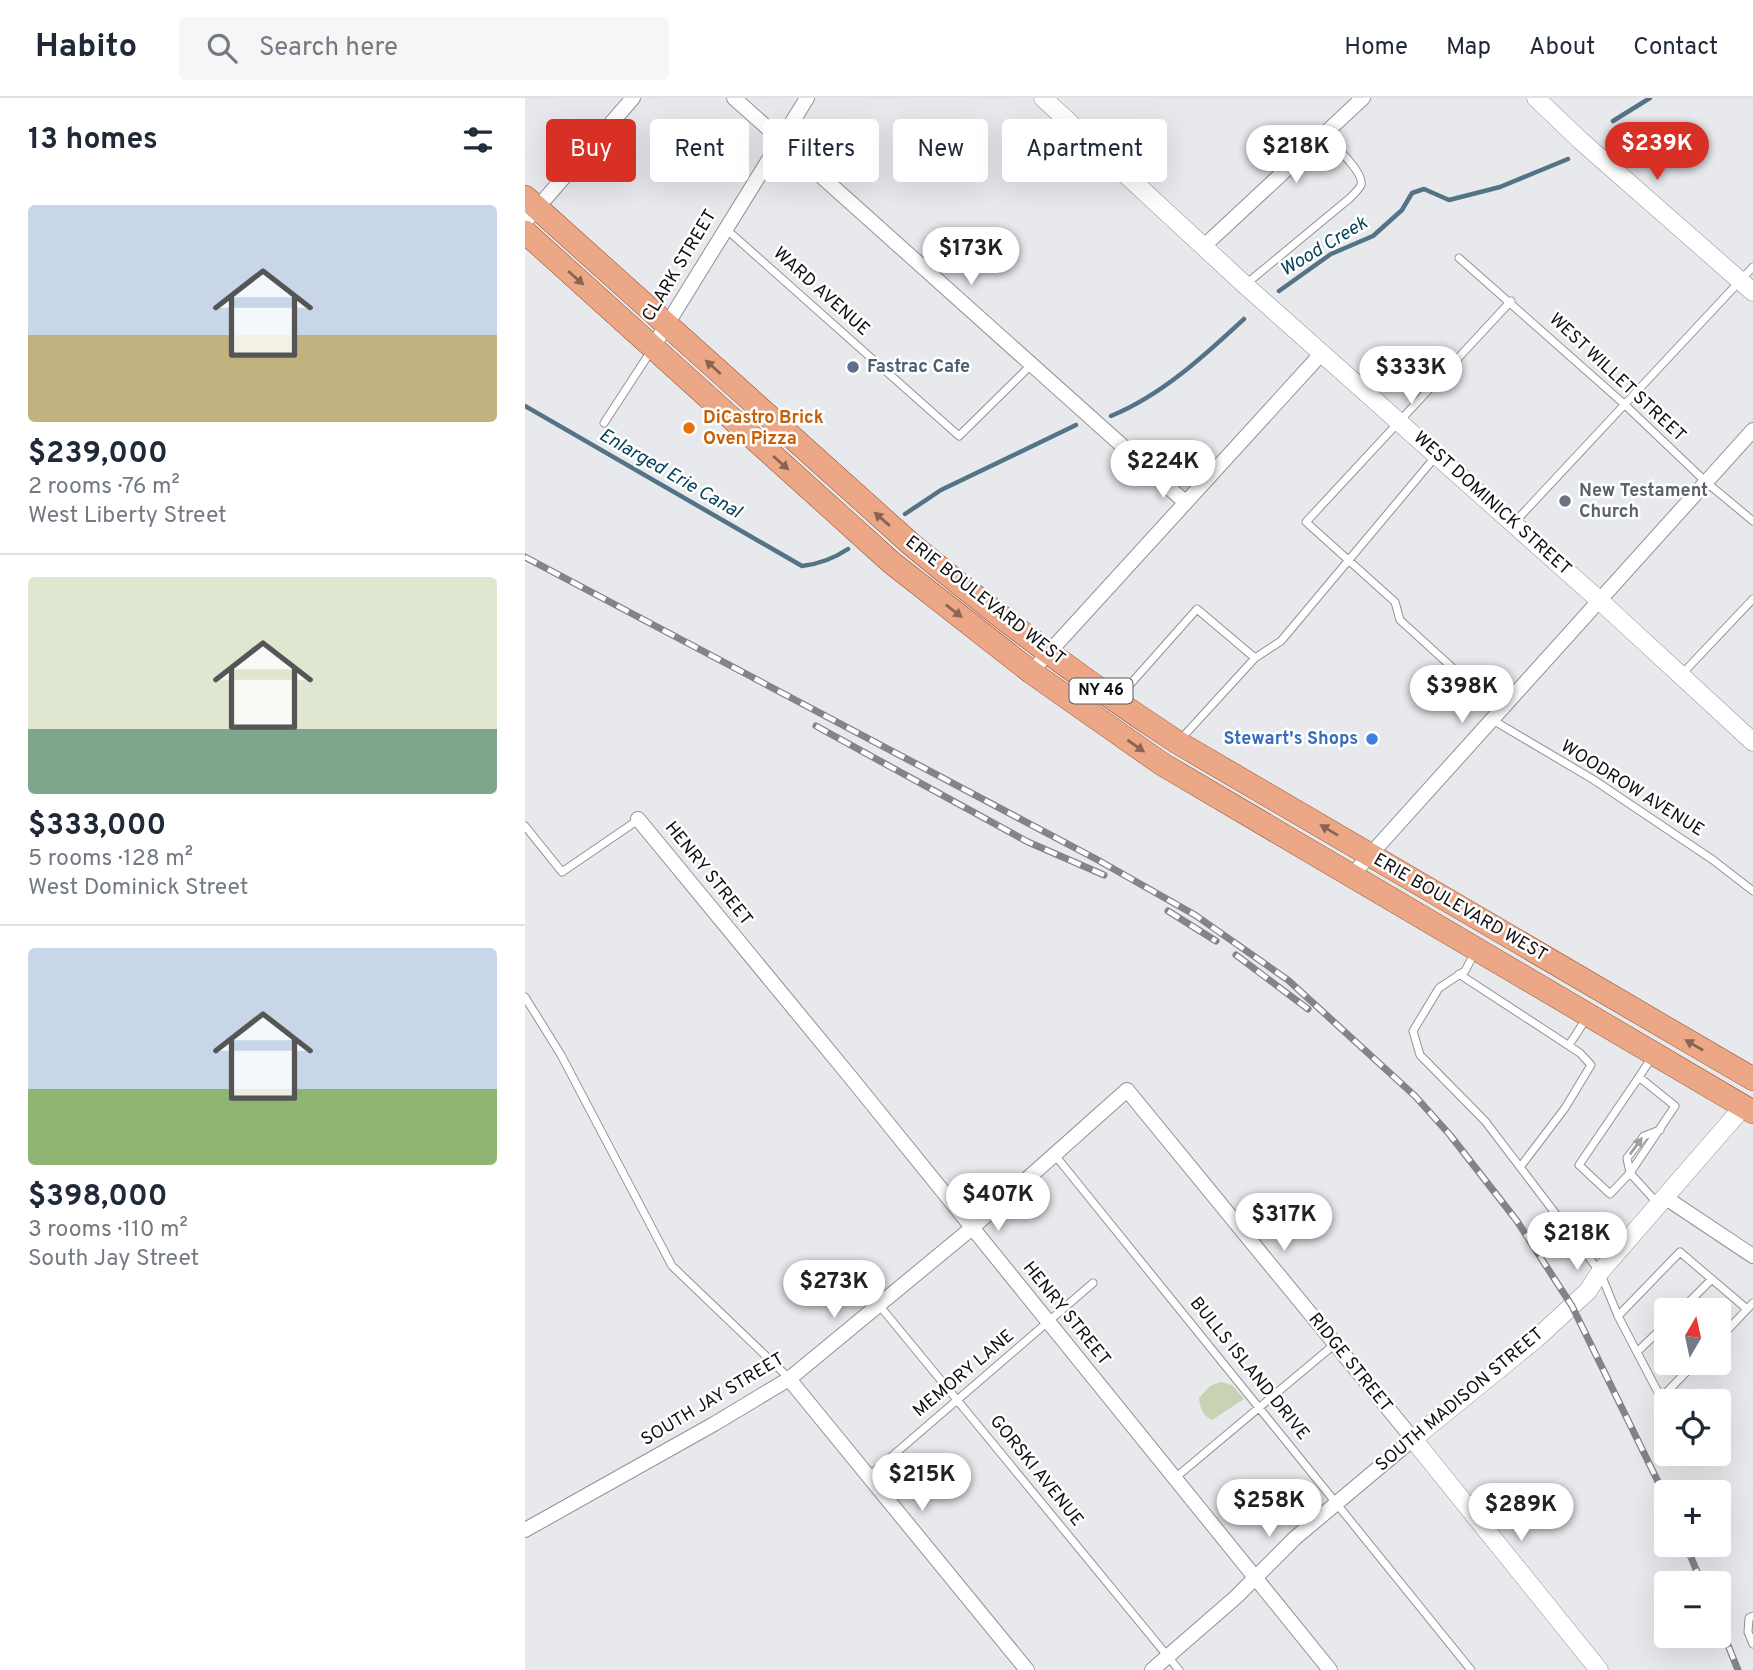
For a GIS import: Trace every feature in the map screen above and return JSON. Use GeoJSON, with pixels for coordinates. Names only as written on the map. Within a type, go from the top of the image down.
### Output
{"type":"FeatureCollection","features":[{"type":"Feature","properties":{"kind":"main road","name":"ERIE BOULEVARD WEST"},"geometry":{"type":"LineString","coordinates":[[529,209],[667,326],[912,545],[967,591],[1115,701],[1177,742],[1753,1079]]}},
{"type":"Feature","properties":{"kind":"main road","name":"ERIE BOULEVARD WEST"},"geometry":{"type":"LineString","coordinates":[[525,232],[892,563],[1031,672],[1162,764],[1748,1109]]}},
{"type":"Feature","properties":{"kind":"street"},"geometry":{"type":"LineString","coordinates":[[529,209],[633,98]]}},
{"type":"Feature","properties":{"kind":"street"},"geometry":{"type":"LineString","coordinates":[[734,98],[763,123]]}},
{"type":"Feature","properties":{"kind":"street","name":"CLARK STREET"},"geometry":{"type":"LineString","coordinates":[[794,119],[807,98]]}},
{"type":"Feature","properties":{"kind":"street","name":"WEST DOMINICK STREET"},"geometry":{"type":"LineString","coordinates":[[1042,98],[1245,285],[1599,600],[1753,742]]}},
{"type":"Feature","properties":{"kind":"street"},"geometry":{"type":"LineString","coordinates":[[1204,246],[1363,98]]}},
{"type":"Feature","properties":{"kind":"street"},"geometry":{"type":"LineString","coordinates":[[1536,98],[1753,292]]}},
{"type":"Feature","properties":{"kind":"street","name":"CLARK STREET"},"geometry":{"type":"LineString","coordinates":[[653,347],[763,168]]}},
{"type":"Feature","properties":{"kind":"street"},"geometry":{"type":"LineString","coordinates":[[829,182],[1185,502]]}},
{"type":"Feature","properties":{"kind":"street"},"geometry":{"type":"LineString","coordinates":[[1031,672],[1322,353]]}},
{"type":"Feature","properties":{"kind":"street"},"geometry":{"type":"LineString","coordinates":[[1352,875],[1753,430]]}},
{"type":"Feature","properties":{"kind":"street","name":"HENRY STREET"},"geometry":{"type":"LineString","coordinates":[[638,819],[1330,1670]]}},
{"type":"Feature","properties":{"kind":"street","name":"SOUTH JAY STREET"},"geometry":{"type":"LineString","coordinates":[[525,1530],[789,1379],[972,1228],[1127,1090]]}},
{"type":"Feature","properties":{"kind":"street","name":"RIDGE STREET"},"geometry":{"type":"LineString","coordinates":[[1127,1090],[1599,1670]]}},
{"type":"Feature","properties":{"kind":"street","name":"SOUTH MADISON STREET"},"geometry":{"type":"LineString","coordinates":[[1152,1670],[1255,1578],[1294,1538],[1536,1339],[1588,1291],[1600,1272],[1748,1109]]}},
{"type":"Feature","properties":{"kind":"street"},"geometry":{"type":"LineString","coordinates":[[1663,1202],[1753,1256]]}},
{"type":"Feature","properties":{"kind":"street"},"geometry":{"type":"LineString","coordinates":[[789,1379],[1027,1670]]}},
{"type":"Feature","properties":{"kind":"lane"},"geometry":{"type":"LineString","coordinates":[[1245,285],[1350,198],[1361,185],[1356,169],[1324,135]]}},
{"type":"Feature","properties":{"kind":"lane","name":"WARD AVENUE"},"geometry":{"type":"LineString","coordinates":[[725,228],[958,436],[1031,365]]}},
{"type":"Feature","properties":{"kind":"lane","name":"WEST WILLET STREET"},"geometry":{"type":"LineString","coordinates":[[1459,258],[1511,301],[1706,482],[1753,521]]}},
{"type":"Feature","properties":{"kind":"lane"},"geometry":{"type":"LineString","coordinates":[[1513,524],[1623,403],[1753,267]]}},
{"type":"Feature","properties":{"kind":"lane"},"geometry":{"type":"LineString","coordinates":[[1399,421],[1511,301]]}},
{"type":"Feature","properties":{"kind":"lane"},"geometry":{"type":"LineString","coordinates":[[604,423],[653,347]]}},
{"type":"Feature","properties":{"kind":"lane","name":"WOODROW AVENUE"},"geometry":{"type":"LineString","coordinates":[[1399,421],[1306,522],[1395,601],[1400,620],[1495,715],[1713,860],[1753,891]]}},
{"type":"Feature","properties":{"kind":"lane"},"geometry":{"type":"LineString","coordinates":[[1177,742],[1255,658],[1281,641],[1436,456]]}},
{"type":"Feature","properties":{"kind":"lane"},"geometry":{"type":"LineString","coordinates":[[1680,675],[1753,599]]}},
{"type":"Feature","properties":{"kind":"lane"},"geometry":{"type":"LineString","coordinates":[[1115,701],[1197,609],[1255,658]]}},
{"type":"Feature","properties":{"kind":"lane"},"geometry":{"type":"LineString","coordinates":[[525,826],[562,872],[638,819]]}},
{"type":"Feature","properties":{"kind":"lane"},"geometry":{"type":"LineString","coordinates":[[1477,948],[1465,971],[1439,988],[1413,1031],[1420,1055],[1485,1121],[1600,1272],[1618,1316],[1661,1398],[1682,1376]]}},
{"type":"Feature","properties":{"kind":"lane"},"geometry":{"type":"LineString","coordinates":[[1459,974],[1570,1045],[1591,1066],[1565,1108],[1521,1166]]}},
{"type":"Feature","properties":{"kind":"lane"},"geometry":{"type":"LineString","coordinates":[[525,997],[561,1055],[672,1266],[789,1379]]}},
{"type":"Feature","properties":{"kind":"lane"},"geometry":{"type":"LineString","coordinates":[[1570,1045],[1589,1013]]}},
{"type":"Feature","properties":{"kind":"lane"},"geometry":{"type":"LineString","coordinates":[[1639,1077],[1675,1106],[1630,1173],[1611,1194],[1579,1165],[1655,1053]]}},
{"type":"Feature","properties":{"kind":"lane","name":"BULLS ISLAND DRIVE"},"geometry":{"type":"LineString","coordinates":[[1054,1154],[1471,1670]]}},
{"type":"Feature","properties":{"kind":"lane"},"geometry":{"type":"LineString","coordinates":[[1630,1173],[1663,1202]]}},
{"type":"Feature","properties":{"kind":"lane"},"geometry":{"type":"LineString","coordinates":[[1618,1316],[1680,1252],[1750,1306],[1731,1326]]}},
{"type":"Feature","properties":{"kind":"lane"},"geometry":{"type":"LineString","coordinates":[[1693,1298],[1712,1279]]}},
{"type":"Feature","properties":{"kind":"lane","name":"MEMORY LANE"},"geometry":{"type":"LineString","coordinates":[[869,1476],[1093,1283]]}},
{"type":"Feature","properties":{"kind":"lane","name":"GORSKI AVENUE"},"geometry":{"type":"LineString","coordinates":[[879,1306],[1179,1670]]}},
{"type":"Feature","properties":{"kind":"lane"},"geometry":{"type":"LineString","coordinates":[[1637,1352],[1654,1336]]}},
{"type":"Feature","properties":{"kind":"lane"},"geometry":{"type":"LineString","coordinates":[[1174,1479],[1335,1344]]}},
{"type":"Feature","properties":{"kind":"lane"},"geometry":{"type":"LineString","coordinates":[[1753,1616],[1749,1618],[1747,1625],[1753,1644]]}},
{"type":"Feature","properties":{"kind":"green space"},"geometry":{"type":"Polygon","coordinates":[[[1221,1382],[1232,1385],[1244,1399],[1212,1420],[1203,1411],[1199,1398],[1210,1386],[1221,1382]]]}},
{"type":"Feature","properties":{"kind":"waterway","name":"Wood Creek"},"geometry":{"type":"LineString","coordinates":[[1613,121],[1650,98]]}},
{"type":"Feature","properties":{"kind":"waterway","name":"Wood Creek"},"geometry":{"type":"LineString","coordinates":[[1279,291],[1331,254],[1373,236],[1402,210],[1412,193],[1424,189],[1449,200],[1500,187],[1568,159]]}},
{"type":"Feature","properties":{"kind":"waterway","name":"Wood Creek"},"geometry":{"type":"LineString","coordinates":[[1111,416],[1165,386],[1244,319]]}},
{"type":"Feature","properties":{"kind":"waterway","name":"Enlarged Erie Canal"},"geometry":{"type":"LineString","coordinates":[[525,406],[802,566],[837,556],[848,549]]}},
{"type":"Feature","properties":{"kind":"waterway","name":"Wood Creek"},"geometry":{"type":"LineString","coordinates":[[905,514],[941,490],[1076,425]]}},
{"type":"Feature","properties":{"kind":"railway"},"geometry":{"type":"LineString","coordinates":[[525,557],[1096,859],[1195,915],[1288,980],[1415,1096],[1450,1135],[1517,1221],[1572,1306],[1657,1480]]}},
{"type":"Feature","properties":{"kind":"railway"},"geometry":{"type":"LineString","coordinates":[[816,726],[1028,842],[1104,875]]}},
{"type":"Feature","properties":{"kind":"railway"},"geometry":{"type":"LineString","coordinates":[[1168,911],[1216,941]]}},
{"type":"Feature","properties":{"kind":"railway"},"geometry":{"type":"LineString","coordinates":[[1236,955],[1308,1009]]}},
{"type":"Feature","properties":{"kind":"railway"},"geometry":{"type":"LineString","coordinates":[[1691,1557],[1697,1571]]}},
{"type":"Feature","properties":{"kind":"railway"},"geometry":{"type":"LineString","coordinates":[[1729,1648],[1738,1670]]}},
{"type":"Feature","properties":{"kind":"place","name":"Fastrac Cafe"},"geometry":{"type":"Point","coordinates":[853,367]}},
{"type":"Feature","properties":{"kind":"place","name":"DiCastro Brick Oven Pizza"},"geometry":{"type":"Point","coordinates":[689,428]}},
{"type":"Feature","properties":{"kind":"place","name":"New Testament Church"},"geometry":{"type":"Point","coordinates":[1565,501]}},
{"type":"Feature","properties":{"kind":"place","name":"Stewart's Shops"},"geometry":{"type":"Point","coordinates":[1372,739]}}]}
